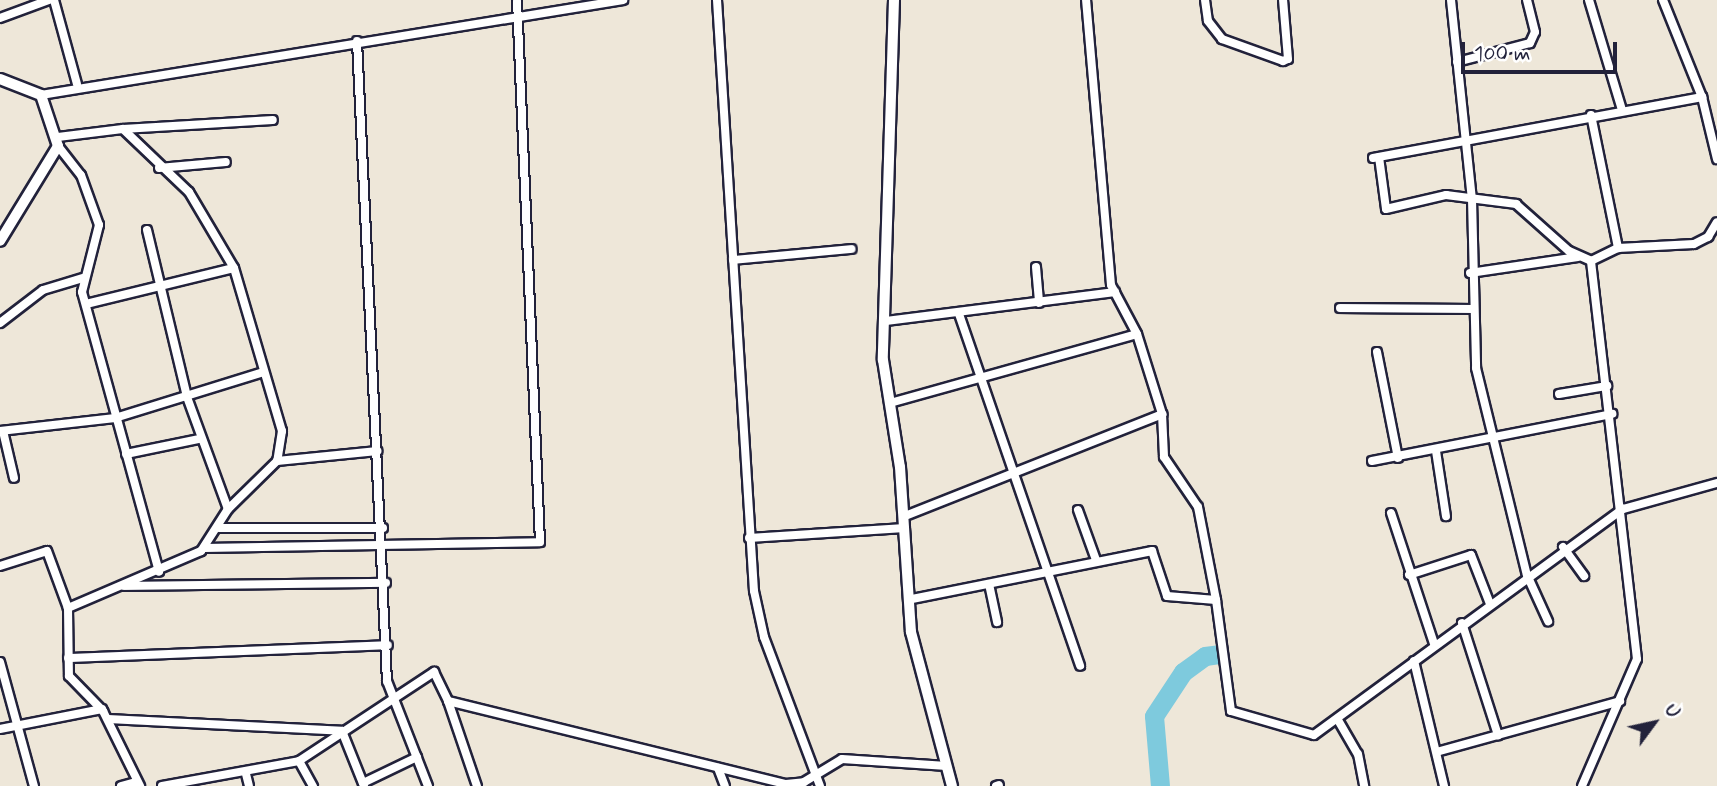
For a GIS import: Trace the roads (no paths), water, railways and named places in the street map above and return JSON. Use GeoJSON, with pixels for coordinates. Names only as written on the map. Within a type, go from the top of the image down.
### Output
{"type":"FeatureCollection","features":[{"type":"Feature","properties":{"kind":"street"},"geometry":{"type":"LineString","coordinates":[[0,18],[51,0],[77,84]]}},
{"type":"Feature","properties":{"kind":"street"},"geometry":{"type":"LineString","coordinates":[[204,548],[385,549],[541,540],[517,0]]}},
{"type":"Feature","properties":{"kind":"street"},"geometry":{"type":"LineString","coordinates":[[0,79],[41,95],[77,84],[623,0]]}},
{"type":"Feature","properties":{"kind":"street"},"geometry":{"type":"LineString","coordinates":[[717,0],[749,538],[764,637],[820,786]]}},
{"type":"Feature","properties":{"kind":"street"},"geometry":{"type":"LineString","coordinates":[[894,0],[883,360],[905,522],[913,641],[952,786]]}},
{"type":"Feature","properties":{"kind":"street"},"geometry":{"type":"LineString","coordinates":[[1086,0],[1103,234],[1115,292],[1137,334],[1162,414],[1164,457],[1198,507],[1216,600],[1220,667],[1227,706],[1238,715],[1314,735],[1338,720],[1563,547],[1623,509],[1717,482]]}},
{"type":"Feature","properties":{"kind":"street"},"geometry":{"type":"LineString","coordinates":[[1205,0],[1208,21],[1222,40],[1283,61],[1288,59],[1283,0]]}},
{"type":"Feature","properties":{"kind":"street"},"geometry":{"type":"LineString","coordinates":[[1451,0],[1472,199],[1470,272],[1476,368],[1527,575],[1548,621]]}},
{"type":"Feature","properties":{"kind":"street"},"geometry":{"type":"LineString","coordinates":[[1457,62],[1530,43],[1535,32],[1527,0]]}},
{"type":"Feature","properties":{"kind":"street"},"geometry":{"type":"LineString","coordinates":[[1589,0],[1622,110]]}},
{"type":"Feature","properties":{"kind":"street"},"geometry":{"type":"LineString","coordinates":[[1662,0],[1702,97],[1717,159]]}},
{"type":"Feature","properties":{"kind":"street"},"geometry":{"type":"LineString","coordinates":[[357,41],[385,549],[387,681],[395,694],[428,786]]}},
{"type":"Feature","properties":{"kind":"street"},"geometry":{"type":"LineString","coordinates":[[41,95],[58,142],[81,175],[99,225],[83,278],[86,304],[159,572]]}},
{"type":"Feature","properties":{"kind":"street"},"geometry":{"type":"LineString","coordinates":[[1591,261],[1580,256],[1524,207],[1436,196],[1386,209],[1376,158],[1467,137],[1702,97]]}},
{"type":"Feature","properties":{"kind":"street"},"geometry":{"type":"LineString","coordinates":[[1591,115],[1618,248]]}},
{"type":"Feature","properties":{"kind":"street"},"geometry":{"type":"LineString","coordinates":[[0,241],[58,142],[122,129],[273,120]]}},
{"type":"Feature","properties":{"kind":"street"},"geometry":{"type":"LineString","coordinates":[[68,608],[159,572],[204,548],[219,528],[228,509],[277,461],[282,431],[234,268],[189,192],[159,167],[122,129]]}},
{"type":"Feature","properties":{"kind":"street"},"geometry":{"type":"LineString","coordinates":[[159,167],[226,162]]}},
{"type":"Feature","properties":{"kind":"street"},"geometry":{"type":"LineString","coordinates":[[1591,261],[1618,248],[1693,244],[1708,237],[1717,222]]}},
{"type":"Feature","properties":{"kind":"street"},"geometry":{"type":"LineString","coordinates":[[147,230],[159,288],[199,439],[228,509]]}},
{"type":"Feature","properties":{"kind":"street"},"geometry":{"type":"LineString","coordinates":[[733,260],[851,249]]}},
{"type":"Feature","properties":{"kind":"street"},"geometry":{"type":"LineString","coordinates":[[1470,272],[1580,256]]}},
{"type":"Feature","properties":{"kind":"street"},"geometry":{"type":"LineString","coordinates":[[1582,786],[1637,659],[1623,509],[1591,261]]}},
{"type":"Feature","properties":{"kind":"street"},"geometry":{"type":"LineString","coordinates":[[1036,267],[1039,303]]}},
{"type":"Feature","properties":{"kind":"street"},"geometry":{"type":"LineString","coordinates":[[86,304],[234,268]]}},
{"type":"Feature","properties":{"kind":"street"},"geometry":{"type":"LineString","coordinates":[[0,323],[43,289],[83,278]]}},
{"type":"Feature","properties":{"kind":"street"},"geometry":{"type":"LineString","coordinates":[[886,321],[959,314],[1115,292]]}},
{"type":"Feature","properties":{"kind":"street"},"geometry":{"type":"LineString","coordinates":[[1340,309],[1471,309]]}},
{"type":"Feature","properties":{"kind":"street"},"geometry":{"type":"LineString","coordinates":[[959,314],[1080,666]]}},
{"type":"Feature","properties":{"kind":"street"},"geometry":{"type":"LineString","coordinates":[[890,403],[981,380],[1137,334]]}},
{"type":"Feature","properties":{"kind":"street"},"geometry":{"type":"LineString","coordinates":[[1377,352],[1398,458]]}},
{"type":"Feature","properties":{"kind":"street"},"geometry":{"type":"LineString","coordinates":[[14,478],[1,431],[116,418],[264,372]]}},
{"type":"Feature","properties":{"kind":"street"},"geometry":{"type":"LineString","coordinates":[[1559,394],[1607,386]]}},
{"type":"Feature","properties":{"kind":"street"},"geometry":{"type":"LineString","coordinates":[[749,538],[905,522],[1013,474],[1162,414]]}},
{"type":"Feature","properties":{"kind":"street"},"geometry":{"type":"LineString","coordinates":[[1372,461],[1436,451],[1612,414]]}},
{"type":"Feature","properties":{"kind":"street"},"geometry":{"type":"LineString","coordinates":[[126,454],[199,439]]}},
{"type":"Feature","properties":{"kind":"street"},"geometry":{"type":"LineString","coordinates":[[277,461],[378,451]]}},
{"type":"Feature","properties":{"kind":"street"},"geometry":{"type":"LineString","coordinates":[[1436,451],[1446,516]]}},
{"type":"Feature","properties":{"kind":"street"},"geometry":{"type":"LineString","coordinates":[[1078,510],[1096,560]]}},
{"type":"Feature","properties":{"kind":"street"},"geometry":{"type":"LineString","coordinates":[[1391,513],[1409,575],[1434,644]]}},
{"type":"Feature","properties":{"kind":"street"},"geometry":{"type":"LineString","coordinates":[[219,528],[383,528]]}},
{"type":"Feature","properties":{"kind":"street"},"geometry":{"type":"LineString","coordinates":[[1563,547],[1584,576]]}},
{"type":"Feature","properties":{"kind":"street"},"geometry":{"type":"LineString","coordinates":[[0,566],[47,551],[68,608],[68,658],[72,682],[102,709],[138,784],[121,786]]}},
{"type":"Feature","properties":{"kind":"street"},"geometry":{"type":"LineString","coordinates":[[912,598],[1152,551],[1167,596],[1216,600]]}},
{"type":"Feature","properties":{"kind":"street"},"geometry":{"type":"LineString","coordinates":[[1409,575],[1471,555],[1490,604]]}},
{"type":"Feature","properties":{"kind":"street"},"geometry":{"type":"LineString","coordinates":[[124,586],[386,583]]}},
{"type":"Feature","properties":{"kind":"street"},"geometry":{"type":"LineString","coordinates":[[989,584],[997,622]]}},
{"type":"Feature","properties":{"kind":"street"},"geometry":{"type":"LineString","coordinates":[[1462,623],[1498,735]]}},
{"type":"Feature","properties":{"kind":"street"},"geometry":{"type":"LineString","coordinates":[[68,658],[388,645]]}},
{"type":"Feature","properties":{"kind":"street"},"geometry":{"type":"LineString","coordinates":[[1414,661],[1440,751],[1444,786]]}},
{"type":"Feature","properties":{"kind":"street"},"geometry":{"type":"LineString","coordinates":[[0,662],[34,786]]}},
{"type":"Feature","properties":{"kind":"street"},"geometry":{"type":"LineString","coordinates":[[162,786],[200,784],[299,761],[395,694],[434,672],[448,701],[477,786]]}},
{"type":"Feature","properties":{"kind":"street"},"geometry":{"type":"LineString","coordinates":[[448,701],[786,784],[816,776],[842,759],[947,766]]}},
{"type":"Feature","properties":{"kind":"street"},"geometry":{"type":"LineString","coordinates":[[1440,751],[1620,701]]}},
{"type":"Feature","properties":{"kind":"street"},"geometry":{"type":"LineString","coordinates":[[0,729],[102,709]]}},
{"type":"Feature","properties":{"kind":"street"},"geometry":{"type":"LineString","coordinates":[[107,719],[342,731]]}},
{"type":"Feature","properties":{"kind":"street"},"geometry":{"type":"LineString","coordinates":[[1338,720],[1358,754],[1364,786]]}},
{"type":"Feature","properties":{"kind":"street"},"geometry":{"type":"LineString","coordinates":[[342,731],[363,784],[417,757]]}},
{"type":"Feature","properties":{"kind":"street"},"geometry":{"type":"LineString","coordinates":[[299,761],[313,786]]}},
{"type":"Feature","properties":{"kind":"street"},"geometry":{"type":"LineString","coordinates":[[718,768],[725,786]]}},
{"type":"Feature","properties":{"kind":"street"},"geometry":{"type":"LineString","coordinates":[[246,774],[249,786]]}},
{"type":"Feature","properties":{"kind":"street"},"geometry":{"type":"LineString","coordinates":[[753,775],[757,786]]}},
{"type":"Feature","properties":{"kind":"waterway"},"geometry":{"type":"LineString","coordinates":[[1160,786],[1154,716],[1183,672],[1205,656],[1219,654]]}}]}
